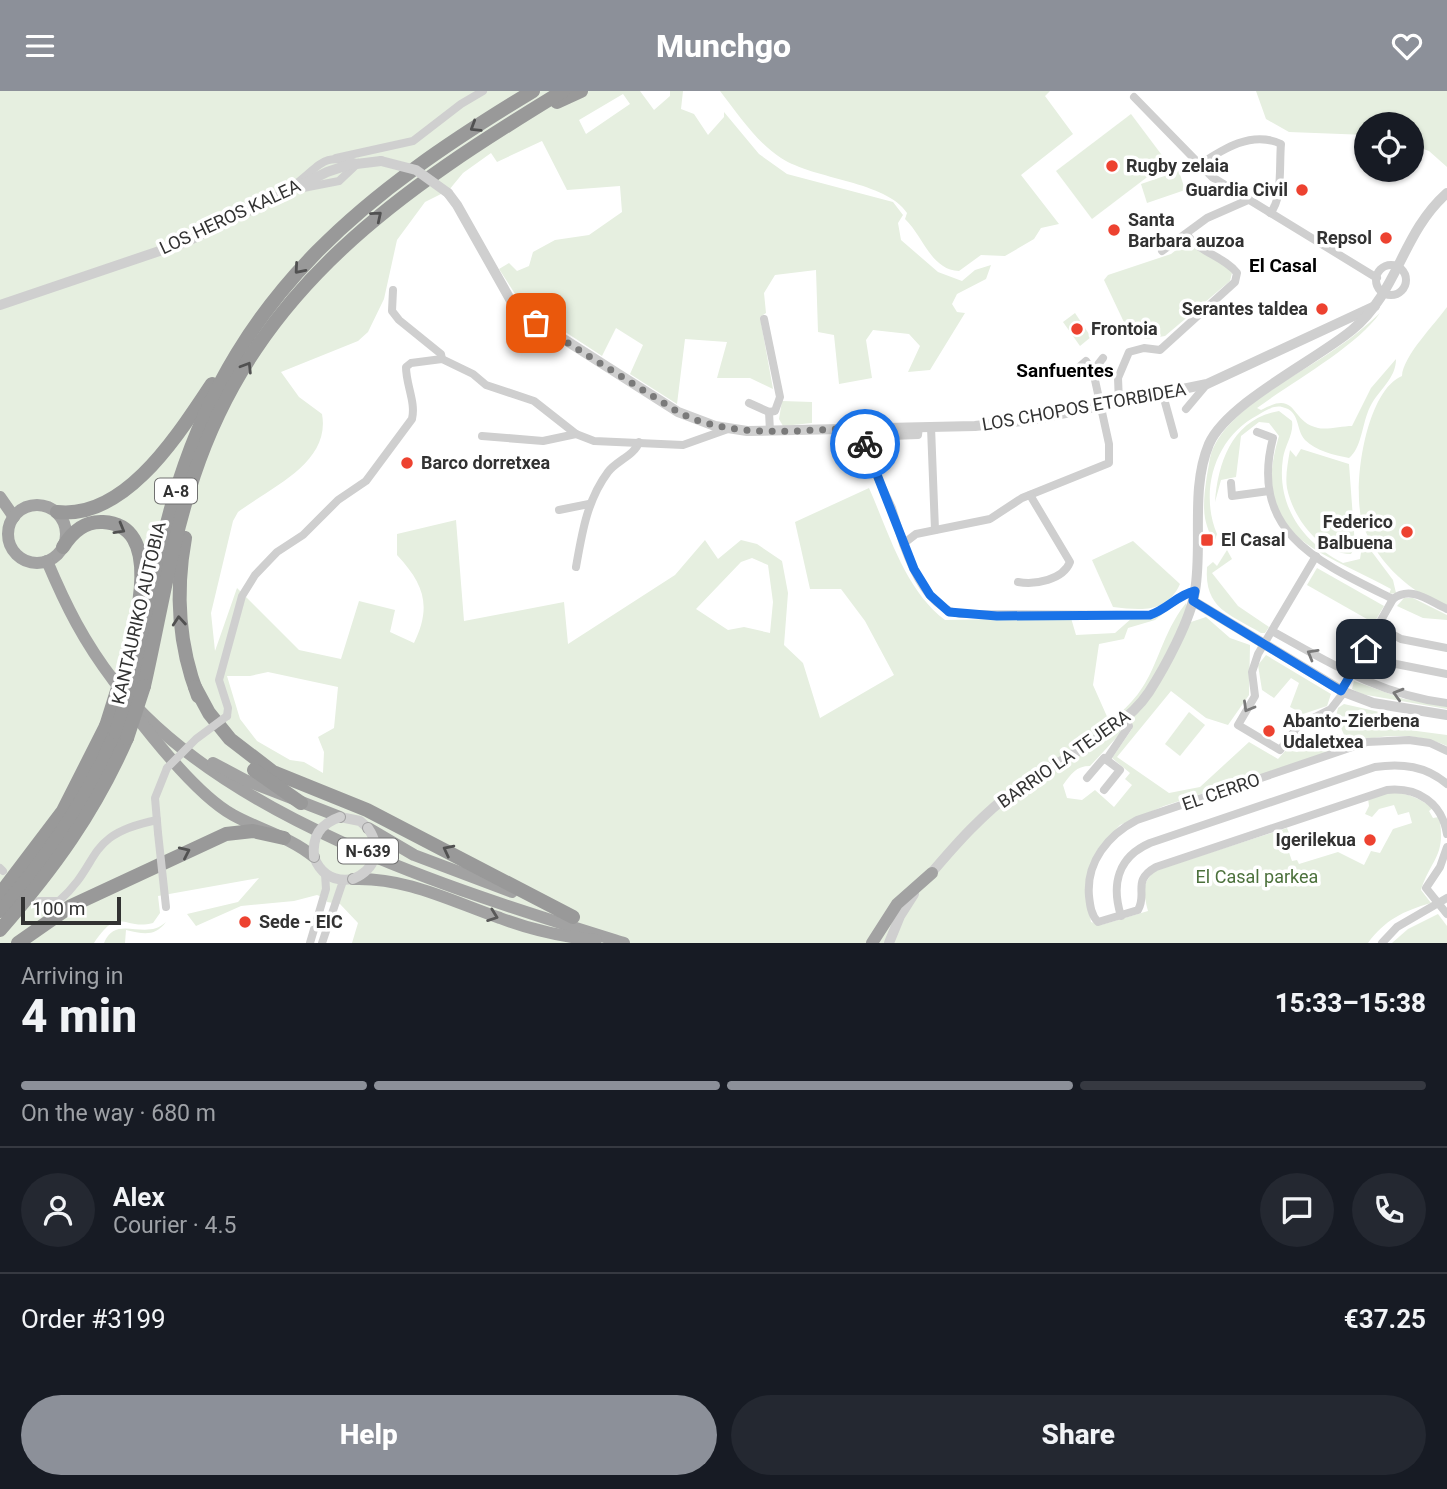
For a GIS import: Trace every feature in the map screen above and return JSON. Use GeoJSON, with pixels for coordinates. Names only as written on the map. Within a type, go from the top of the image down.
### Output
{"type":"FeatureCollection","features":[{"type":"Feature","properties":{"kind":"highway","name":"KANTAURIKO AUTOBIA"},"geometry":{"type":"LineString","coordinates":[[0,930],[68,848],[100,796],[179,482],[220,384],[260,319],[311,255],[369,201],[453,140],[533,91]]}},
{"type":"Feature","properties":{"kind":"highway","name":"KANTAURIKO AUTOBIA"},"geometry":{"type":"LineString","coordinates":[[129,681],[184,508],[218,418],[279,318],[340,249],[418,184],[563,91]]}},
{"type":"Feature","properties":{"kind":"highway"},"geometry":{"type":"LineString","coordinates":[[542,105],[581,91]]}},
{"type":"Feature","properties":{"kind":"highway"},"geometry":{"type":"LineString","coordinates":[[260,319],[246,332],[182,429],[150,468],[101,503],[79,512],[57,512],[48,507],[32,505],[14,517],[9,538],[16,554],[30,562],[47,561],[64,547],[78,529],[96,522],[120,527],[136,543],[143,573],[129,681],[144,726],[209,799],[231,814],[284,838],[314,857]]}},
{"type":"Feature","properties":{"kind":"highway"},"geometry":{"type":"LineString","coordinates":[[218,418],[190,507],[179,590],[178,620],[185,660],[212,724],[239,758],[301,803]]}},
{"type":"Feature","properties":{"kind":"highway"},"geometry":{"type":"LineString","coordinates":[[0,497],[14,517]]}},
{"type":"Feature","properties":{"kind":"highway"},"geometry":{"type":"LineString","coordinates":[[57,512],[66,530],[64,547]]}},
{"type":"Feature","properties":{"kind":"highway","name":"N-639"},"geometry":{"type":"LineString","coordinates":[[47,561],[72,621],[129,681],[186,753],[262,802],[338,839],[449,885],[624,943]]}},
{"type":"Feature","properties":{"kind":"highway"},"geometry":{"type":"LineString","coordinates":[[129,681],[206,758],[245,780],[340,817]]}},
{"type":"Feature","properties":{"kind":"highway"},"geometry":{"type":"LineString","coordinates":[[195,687],[209,713],[230,739],[273,772],[367,810],[624,943]]}},
{"type":"Feature","properties":{"kind":"highway","name":"KANTAURIKO AUTOBIA"},"geometry":{"type":"LineString","coordinates":[[0,911],[40,865],[75,815],[116,732]]}},
{"type":"Feature","properties":{"kind":"highway"},"geometry":{"type":"LineString","coordinates":[[0,894],[63,811],[116,732]]}},
{"type":"Feature","properties":{"kind":"highway"},"geometry":{"type":"LineString","coordinates":[[368,828],[414,855],[573,917]]}},
{"type":"Feature","properties":{"kind":"highway"},"geometry":{"type":"LineString","coordinates":[[18,943],[71,907],[226,834],[253,831],[284,838]]}},
{"type":"Feature","properties":{"kind":"highway"},"geometry":{"type":"LineString","coordinates":[[872,943],[897,904],[932,873]]}},
{"type":"Feature","properties":{"kind":"highway"},"geometry":{"type":"LineString","coordinates":[[348,880],[381,878],[402,883],[503,920],[565,937],[624,943]]}},
{"type":"Feature","properties":{"kind":"street"},"geometry":{"type":"LineString","coordinates":[[323,176],[365,152],[413,141],[461,104],[483,91]]}},
{"type":"Feature","properties":{"kind":"street"},"geometry":{"type":"LineString","coordinates":[[1134,97],[1212,177],[1377,278]]}},
{"type":"Feature","properties":{"kind":"street"},"geometry":{"type":"LineString","coordinates":[[1199,165],[1238,142],[1266,141],[1281,144],[1277,192],[1274,209],[1270,213]]}},
{"type":"Feature","properties":{"kind":"street","name":"LOS HEROS KALEA"},"geometry":{"type":"LineString","coordinates":[[0,305],[167,249],[323,176],[346,162],[381,161],[416,170],[448,193]]}},
{"type":"Feature","properties":{"kind":"street"},"geometry":{"type":"LineString","coordinates":[[323,176],[339,181],[346,162]]}},
{"type":"Feature","properties":{"kind":"street","name":"LOS CHOPOS ETORBIDEA"},"geometry":{"type":"LineString","coordinates":[[448,193],[515,308],[678,412],[700,422],[728,429],[864,433],[1004,423],[1163,395],[1207,384],[1375,306]]}},
{"type":"Feature","properties":{"kind":"street","name":"BARRIO LA TEJERA"},"geometry":{"type":"LineString","coordinates":[[889,943],[905,908],[932,873],[992,809],[1017,789],[1125,718],[1150,690],[1194,596],[1204,460],[1214,435],[1238,410],[1353,329],[1385,294],[1416,226],[1447,193]]}},
{"type":"Feature","properties":{"kind":"street"},"geometry":{"type":"LineString","coordinates":[[1162,251],[1207,218],[1248,200]]}},
{"type":"Feature","properties":{"kind":"street"},"geometry":{"type":"LineString","coordinates":[[1119,403],[1118,378],[1129,352],[1144,348],[1160,350],[1235,282],[1237,273],[1231,265],[1198,244],[1187,233]]}},
{"type":"Feature","properties":{"kind":"street"},"geometry":{"type":"LineString","coordinates":[[1397,267],[1406,277],[1405,286],[1399,293],[1385,294],[1378,287],[1377,278],[1384,268],[1397,267]]}},
{"type":"Feature","properties":{"kind":"street"},"geometry":{"type":"LineString","coordinates":[[393,290],[393,311],[402,323],[440,354],[442,359]]}},
{"type":"Feature","properties":{"kind":"street"},"geometry":{"type":"LineString","coordinates":[[749,403],[769,412],[775,411],[780,397],[764,319]]}},
{"type":"Feature","properties":{"kind":"street"},"geometry":{"type":"LineString","coordinates":[[1343,320],[1353,329]]}},
{"type":"Feature","properties":{"kind":"street"},"geometry":{"type":"LineString","coordinates":[[1093,371],[1102,358]]}},
{"type":"Feature","properties":{"kind":"street"},"geometry":{"type":"LineString","coordinates":[[166,907],[155,798],[167,768],[196,739],[227,716],[228,708],[219,680],[242,596],[255,575],[277,552],[303,535],[338,500],[366,481],[412,419],[414,411],[406,380],[406,367],[416,361],[442,359],[473,374],[486,385],[524,396],[540,404],[576,434],[601,442],[684,445],[728,429]]}},
{"type":"Feature","properties":{"kind":"street"},"geometry":{"type":"LineString","coordinates":[[903,544],[916,534],[990,519],[1011,503],[1109,463],[1109,444],[1093,371],[1086,361],[1078,368]]}},
{"type":"Feature","properties":{"kind":"street"},"geometry":{"type":"LineString","coordinates":[[1186,409],[1207,384]]}},
{"type":"Feature","properties":{"kind":"street"},"geometry":{"type":"LineString","coordinates":[[1163,395],[1174,435]]}},
{"type":"Feature","properties":{"kind":"street"},"geometry":{"type":"LineString","coordinates":[[769,412],[770,431]]}},
{"type":"Feature","properties":{"kind":"street"},"geometry":{"type":"LineString","coordinates":[[931,427],[934,530]]}},
{"type":"Feature","properties":{"kind":"street"},"geometry":{"type":"LineString","coordinates":[[1257,432],[1273,438],[1266,467],[1274,514],[1281,525],[1316,556],[1393,599]]}},
{"type":"Feature","properties":{"kind":"street"},"geometry":{"type":"LineString","coordinates":[[864,433],[867,455],[892,508],[903,544],[930,595],[940,606],[960,614],[1150,615],[1159,612],[1180,595],[1194,596],[1213,612],[1342,691],[1373,703],[1447,715]]}},
{"type":"Feature","properties":{"kind":"street"},"geometry":{"type":"LineString","coordinates":[[482,436],[544,441],[576,434]]}},
{"type":"Feature","properties":{"kind":"street"},"geometry":{"type":"LineString","coordinates":[[576,567],[589,504],[610,469],[636,450],[639,442]]}},
{"type":"Feature","properties":{"kind":"street"},"geometry":{"type":"LineString","coordinates":[[1231,483],[1232,496],[1269,491]]}},
{"type":"Feature","properties":{"kind":"street"},"geometry":{"type":"LineString","coordinates":[[1018,582],[1050,579],[1066,570],[1070,562],[1030,495]]}},
{"type":"Feature","properties":{"kind":"street"},"geometry":{"type":"LineString","coordinates":[[559,510],[589,504]]}},
{"type":"Feature","properties":{"kind":"street"},"geometry":{"type":"LineString","coordinates":[[1316,556],[1253,665],[1255,696],[1238,725],[1280,750],[1299,725],[1330,710],[1393,599],[1402,593],[1417,594],[1447,609]]}},
{"type":"Feature","properties":{"kind":"street"},"geometry":{"type":"LineString","coordinates":[[1183,624],[1196,614],[1213,612]]}},
{"type":"Feature","properties":{"kind":"street"},"geometry":{"type":"LineString","coordinates":[[1379,627],[1401,639],[1447,648]]}},
{"type":"Feature","properties":{"kind":"street"},"geometry":{"type":"LineString","coordinates":[[1272,631],[1351,676],[1397,694],[1447,703]]}},
{"type":"Feature","properties":{"kind":"street"},"geometry":{"type":"LineString","coordinates":[[1366,649],[1396,664],[1447,674]]}},
{"type":"Feature","properties":{"kind":"street"},"geometry":{"type":"LineString","coordinates":[[1106,760],[1129,726],[1125,718]]}},
{"type":"Feature","properties":{"kind":"street","name":"EL CERRO"},"geometry":{"type":"LineString","coordinates":[[1447,751],[1430,743],[1409,740],[1367,742],[1137,821],[1108,841],[1091,874],[1089,889],[1094,918],[1101,922],[1121,916],[1115,889],[1119,872],[1134,852],[1150,843],[1375,767],[1413,767],[1427,770],[1447,784]]}},
{"type":"Feature","properties":{"kind":"street"},"geometry":{"type":"LineString","coordinates":[[1087,778],[1104,758],[1120,770],[1104,790]]}},
{"type":"Feature","properties":{"kind":"street"},"geometry":{"type":"LineString","coordinates":[[1121,916],[1140,907],[1142,880],[1156,867],[1387,790],[1412,791],[1426,798],[1440,810],[1447,834]]}},
{"type":"Feature","properties":{"kind":"street"},"geometry":{"type":"LineString","coordinates":[[310,943],[326,888],[325,874],[314,857],[315,836],[321,827],[340,817],[360,821],[374,837],[375,858],[363,875],[348,880],[325,874]]}},
{"type":"Feature","properties":{"kind":"street"},"geometry":{"type":"LineString","coordinates":[[39,901],[59,901],[68,892],[96,849],[109,836],[157,820]]}},
{"type":"Feature","properties":{"kind":"street"},"geometry":{"type":"LineString","coordinates":[[1447,847],[1440,867],[1426,884],[1426,888],[1447,914]]}},
{"type":"Feature","properties":{"kind":"street"},"geometry":{"type":"LineString","coordinates":[[322,943],[348,880]]}},
{"type":"Feature","properties":{"kind":"street"},"geometry":{"type":"LineString","coordinates":[[1382,943],[1397,927],[1440,905],[1447,898]]}},
{"type":"Feature","properties":{"kind":"green space","name":"El Casal parkea"},"geometry":{"type":"Polygon","coordinates":[[[0,91],[640,91],[654,110],[670,96],[670,91],[683,91],[681,109],[694,114],[708,135],[724,117],[724,112],[759,154],[787,174],[893,202],[903,215],[898,223],[901,240],[938,272],[962,281],[975,270],[991,265],[986,279],[957,294],[952,304],[957,312],[965,313],[930,370],[908,372],[920,346],[909,334],[873,330],[866,340],[872,378],[839,384],[834,335],[818,332],[816,270],[775,275],[764,293],[766,313],[760,317],[773,389],[750,378],[717,378],[727,342],[685,339],[677,404],[630,374],[643,345],[616,328],[602,356],[521,303],[499,269],[509,263],[517,271],[529,266],[533,252],[555,240],[589,235],[622,212],[620,186],[567,190],[542,141],[497,162],[491,153],[463,173],[449,190],[425,202],[397,240],[384,299],[368,332],[358,341],[281,372],[299,397],[322,414],[322,431],[308,460],[296,472],[238,512],[233,521],[211,613],[215,651],[237,588],[299,650],[341,659],[359,601],[395,610],[390,632],[414,643],[420,630],[424,607],[414,576],[397,555],[397,534],[456,520],[464,621],[564,602],[568,644],[675,575],[705,540],[718,559],[741,540],[757,544],[782,561],[788,593],[784,645],[803,663],[820,718],[894,675],[865,621],[841,589],[810,589],[795,522],[869,488],[909,577],[931,608],[945,620],[1071,618],[1076,635],[1115,633],[1132,618],[1178,602],[1155,620],[1128,628],[1124,639],[1099,644],[1093,685],[1109,721],[1138,694],[1167,634],[1186,603],[1191,622],[1206,617],[1230,638],[1250,645],[1249,695],[1228,725],[1206,718],[1171,691],[1117,757],[1169,793],[1200,787],[1249,742],[1278,759],[1286,750],[1297,752],[1338,734],[1343,748],[1164,806],[1120,825],[1097,850],[1087,900],[1091,922],[1101,925],[1148,911],[1146,882],[1159,869],[1287,828],[1289,833],[1283,835],[1292,861],[1297,860],[1299,864],[1338,852],[1364,865],[1371,851],[1380,853],[1393,829],[1412,823],[1409,812],[1398,815],[1394,805],[1379,809],[1372,817],[1365,814],[1369,806],[1368,798],[1378,795],[1409,795],[1425,803],[1433,808],[1429,811],[1433,818],[1439,817],[1441,830],[1439,849],[1421,890],[1431,903],[1395,917],[1368,943],[352,943],[358,923],[340,904],[327,902],[327,899],[317,895],[294,901],[241,906],[196,926],[187,914],[238,902],[259,878],[158,896],[160,913],[153,923],[143,925],[116,922],[103,931],[94,943],[0,943],[0,91]],[[623,94],[579,120],[586,134],[630,104],[623,94]],[[752,558],[741,562],[696,609],[728,630],[744,627],[770,633],[773,602],[768,565],[752,558]],[[268,672],[250,676],[227,676],[240,719],[257,741],[290,760],[304,762],[323,773],[324,752],[318,737],[334,728],[338,687],[268,672]],[[1132,721],[1090,766],[1077,769],[1063,785],[1067,798],[1082,800],[1095,790],[1114,807],[1132,785],[1125,779],[1130,773],[1112,758],[1132,729],[1132,721]]]}},
{"type":"Feature","properties":{"kind":"green space"},"geometry":{"type":"Polygon","coordinates":[[[720,91],[1050,91],[1045,96],[1073,134],[1021,175],[1059,224],[1041,228],[1034,239],[1005,256],[981,255],[959,271],[949,269],[934,259],[905,219],[907,213],[897,202],[867,187],[812,171],[781,158],[756,136],[720,91]]]}},
{"type":"Feature","properties":{"kind":"green space"},"geometry":{"type":"Polygon","coordinates":[[[1256,91],[1447,91],[1447,167],[1424,149],[1424,112],[1354,112],[1354,134],[1289,132],[1266,119],[1256,91]]]}},
{"type":"Feature","properties":{"kind":"green space","name":"Rugby zelaia"},"geometry":{"type":"Polygon","coordinates":[[[1131,114],[1167,162],[1092,219],[1056,171],[1131,114]]]}},
{"type":"Feature","properties":{"kind":"green space"},"geometry":{"type":"Polygon","coordinates":[[[1179,171],[1185,190],[1147,203],[1141,184],[1179,171]]]}},
{"type":"Feature","properties":{"kind":"green space"},"geometry":{"type":"Polygon","coordinates":[[[1189,240],[1227,265],[1232,273],[1230,281],[1165,336],[1147,339],[1130,335],[1104,280],[1108,275],[1171,254],[1189,240]]]}},
{"type":"Feature","properties":{"kind":"green space"},"geometry":{"type":"Polygon","coordinates":[[[1447,307],[1447,607],[1409,585],[1379,554],[1364,528],[1359,492],[1364,445],[1378,401],[1389,385],[1402,376],[1408,359],[1447,307]]]}},
{"type":"Feature","properties":{"kind":"green space","name":"Frontoia"},"geometry":{"type":"Polygon","coordinates":[[[1075,313],[1091,337],[1080,346],[1063,322],[1075,313]]]}},
{"type":"Feature","properties":{"kind":"green space"},"geometry":{"type":"Polygon","coordinates":[[[1380,313],[1356,339],[1257,408],[1261,410],[1282,403],[1293,409],[1309,425],[1318,428],[1352,426],[1371,388],[1396,359],[1390,378],[1370,407],[1353,454],[1349,458],[1343,457],[1309,444],[1302,436],[1295,416],[1282,407],[1269,409],[1243,425],[1221,451],[1211,483],[1212,517],[1217,534],[1212,549],[1204,504],[1210,458],[1217,441],[1246,409],[1344,343],[1380,313]]]}},
{"type":"Feature","properties":{"kind":"green space"},"geometry":{"type":"Polygon","coordinates":[[[782,401],[812,402],[812,423],[783,426],[779,419],[782,401]]]}},
{"type":"Feature","properties":{"kind":"green space"},"geometry":{"type":"Polygon","coordinates":[[[1279,411],[1292,421],[1292,430],[1283,458],[1282,475],[1288,506],[1295,520],[1315,544],[1343,563],[1360,559],[1363,540],[1393,580],[1396,593],[1389,594],[1391,589],[1316,550],[1296,536],[1282,519],[1273,497],[1272,470],[1279,436],[1269,423],[1259,422],[1241,436],[1236,477],[1221,480],[1215,502],[1224,457],[1239,432],[1263,416],[1279,411]]]}},
{"type":"Feature","properties":{"kind":"green space"},"geometry":{"type":"Polygon","coordinates":[[[1301,449],[1349,464],[1355,546],[1351,554],[1329,548],[1319,541],[1295,511],[1286,479],[1290,450],[1296,457],[1301,449]]]}},
{"type":"Feature","properties":{"kind":"green space"},"geometry":{"type":"Polygon","coordinates":[[[1133,541],[1180,584],[1168,601],[1152,608],[1113,607],[1092,560],[1133,541]]]}},
{"type":"Feature","properties":{"kind":"green space"},"geometry":{"type":"Polygon","coordinates":[[[1227,550],[1232,559],[1212,573],[1238,606],[1269,627],[1265,633],[1221,609],[1210,592],[1207,567],[1213,562],[1217,566],[1227,550]]]}},
{"type":"Feature","properties":{"kind":"green space"},"geometry":{"type":"Polygon","coordinates":[[[1317,568],[1384,606],[1374,623],[1307,585],[1317,568]]]}},
{"type":"Feature","properties":{"kind":"green space"},"geometry":{"type":"Polygon","coordinates":[[[1404,598],[1413,598],[1447,615],[1447,620],[1423,618],[1397,606],[1404,598]]]}},
{"type":"Feature","properties":{"kind":"green space"},"geometry":{"type":"Polygon","coordinates":[[[1266,655],[1331,694],[1327,706],[1303,714],[1290,707],[1299,683],[1291,678],[1274,698],[1262,690],[1258,665],[1266,655]]]}},
{"type":"Feature","properties":{"kind":"green space"},"geometry":{"type":"Polygon","coordinates":[[[1354,681],[1404,699],[1447,705],[1447,709],[1361,694],[1352,689],[1354,681]]]}},
{"type":"Feature","properties":{"kind":"green space"},"geometry":{"type":"Polygon","coordinates":[[[1344,704],[1388,714],[1386,727],[1447,735],[1447,746],[1423,738],[1398,736],[1372,738],[1348,744],[1336,716],[1338,708],[1344,704]]]}},
{"type":"Feature","properties":{"kind":"green space"},"geometry":{"type":"Polygon","coordinates":[[[1189,712],[1205,725],[1180,756],[1165,744],[1189,712]]]}},
{"type":"Feature","properties":{"kind":"green space"},"geometry":{"type":"Polygon","coordinates":[[[1438,914],[1447,926],[1447,943],[1392,943],[1408,929],[1438,914]]]}},
{"type":"Feature","properties":{"kind":"green space"},"geometry":{"type":"Polygon","coordinates":[[[166,922],[153,932],[126,930],[125,943],[104,943],[109,934],[116,930],[149,929],[166,922]]]}},
{"type":"Feature","properties":{"kind":"way so far"},"geometry":{"type":"LineString","coordinates":[[536,323],[678,412],[700,422],[747,431],[864,428],[865,444]]}},
{"type":"Feature","properties":{"kind":"place","name":"Rugby zelaia"},"geometry":{"type":"Point","coordinates":[1112,166]}},
{"type":"Feature","properties":{"kind":"place","name":"Guardia Civil"},"geometry":{"type":"Point","coordinates":[1302,190]}},
{"type":"Feature","properties":{"kind":"place","name":"Santa Barbara auzoa"},"geometry":{"type":"Point","coordinates":[1114,230]}},
{"type":"Feature","properties":{"kind":"place","name":"Repsol"},"geometry":{"type":"Point","coordinates":[1386,238]}},
{"type":"Feature","properties":{"kind":"place","name":"Serantes taldea"},"geometry":{"type":"Point","coordinates":[1322,309]}},
{"type":"Feature","properties":{"kind":"place","name":"Frontoia"},"geometry":{"type":"Point","coordinates":[1077,329]}},
{"type":"Feature","properties":{"kind":"place","name":"Barco dorretxea"},"geometry":{"type":"Point","coordinates":[407,463]}},
{"type":"Feature","properties":{"kind":"place","name":"Federico Balbuena"},"geometry":{"type":"Point","coordinates":[1407,532]}},
{"type":"Feature","properties":{"kind":"place","name":"El Casal"},"geometry":{"type":"Point","coordinates":[1207,540]}},
{"type":"Feature","properties":{"kind":"place","name":"Abanto-Zierbena Udaletxea"},"geometry":{"type":"Point","coordinates":[1269,731]}},
{"type":"Feature","properties":{"kind":"place","name":"Igerilekua"},"geometry":{"type":"Point","coordinates":[1370,840]}},
{"type":"Feature","properties":{"kind":"place","name":"Sede - EIC"},"geometry":{"type":"Point","coordinates":[245,922]}},
{"type":"Feature","properties":{"kind":"district","name":"El Casal"},"geometry":{"type":"Point","coordinates":[1283,265]}},
{"type":"Feature","properties":{"kind":"district","name":"Sanfuentes"},"geometry":{"type":"Point","coordinates":[1065,370]}},
{"type":"Feature","properties":{"kind":"route"},"geometry":{"type":"LineString","coordinates":[[865,444],[867,455],[886,493],[914,569],[930,595],[949,612],[997,616],[1150,615],[1159,612],[1180,595],[1195,591],[1193,601],[1341,691],[1366,649]]}}]}
